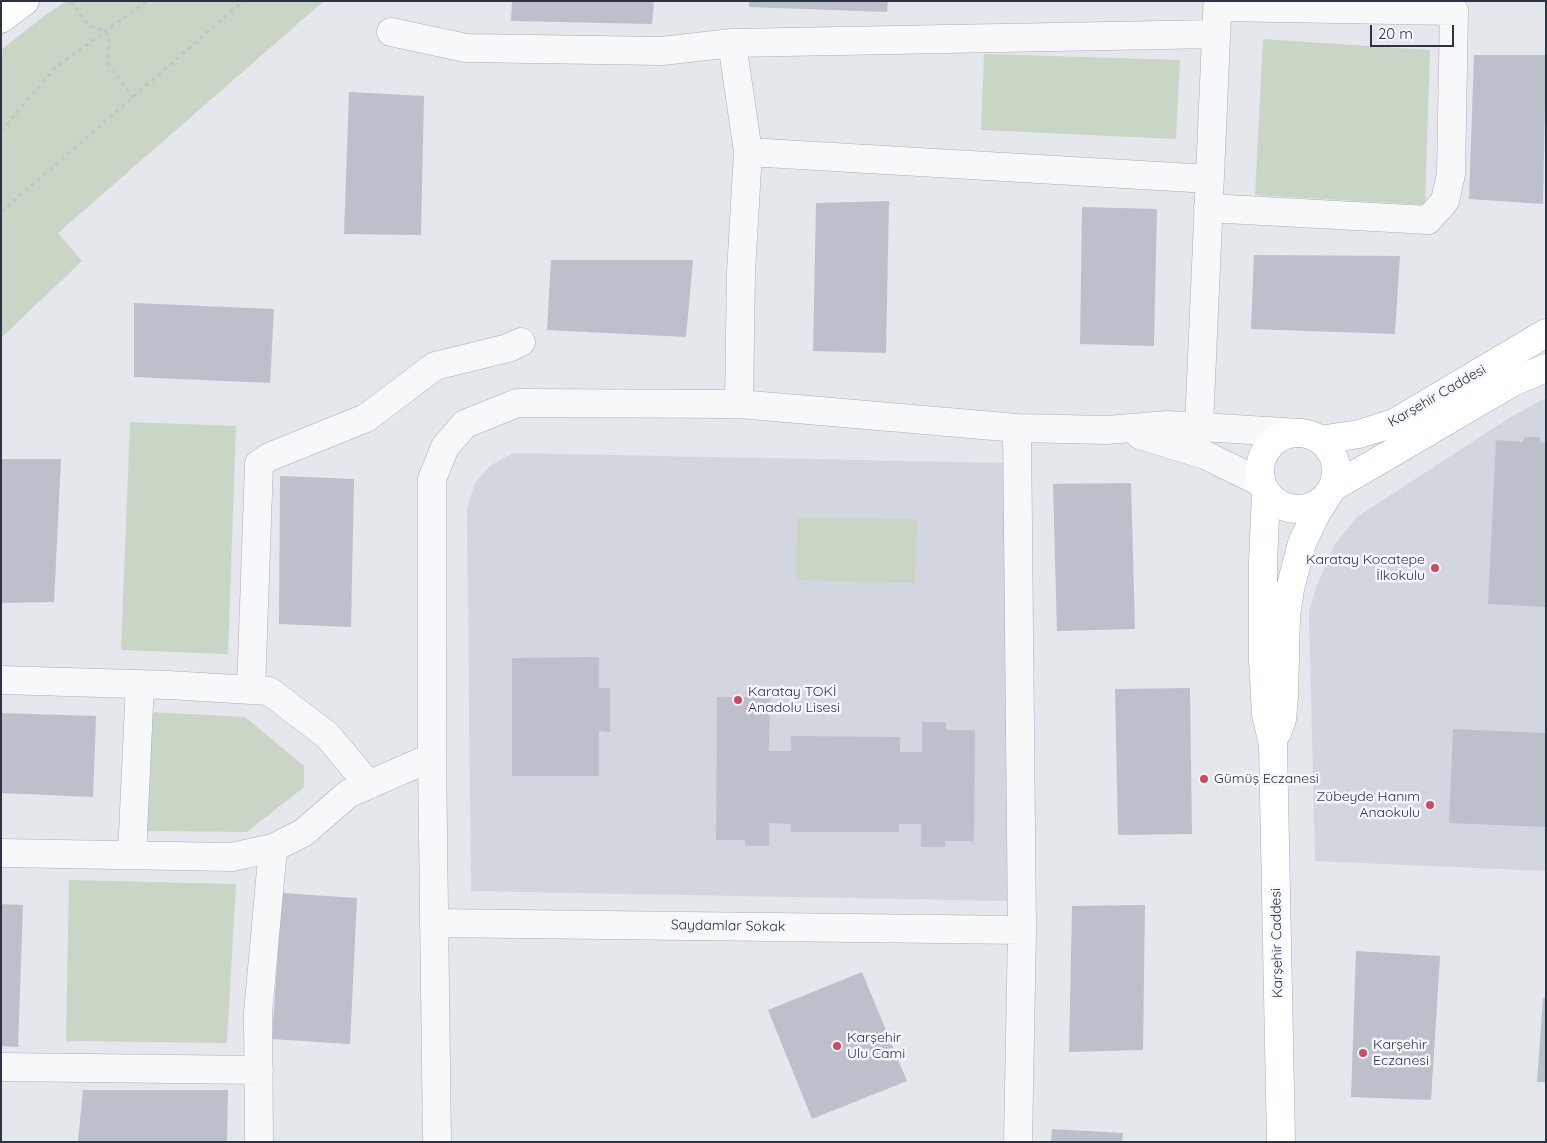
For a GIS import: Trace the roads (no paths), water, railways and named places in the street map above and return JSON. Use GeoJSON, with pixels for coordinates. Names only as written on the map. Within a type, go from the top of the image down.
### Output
{"type":"FeatureCollection","features":[{"type":"Feature","properties":{"kind":"main road"},"geometry":{"type":"LineString","coordinates":[[1,19],[25,1]]}},
{"type":"Feature","properties":{"kind":"main road","name":"Karşehir Caddesi"},"geometry":{"type":"LineString","coordinates":[[1310,436],[1359,434],[1394,423],[1546,333]]}},
{"type":"Feature","properties":{"kind":"main road","name":"Karşehir Caddesi"},"geometry":{"type":"LineString","coordinates":[[1273,744],[1282,719],[1286,616],[1290,589],[1302,543],[1317,512],[1330,492],[1513,382],[1546,368]]}},
{"type":"Feature","properties":{"kind":"main road"},"geometry":{"type":"LineString","coordinates":[[1282,436],[1310,436],[1330,450],[1336,461],[1337,473],[1330,492],[1319,504],[1296,510],[1274,501],[1264,488],[1260,465],[1268,448],[1282,436]]}},
{"type":"Feature","properties":{"kind":"main road","name":"Karşehir Caddesi"},"geometry":{"type":"LineString","coordinates":[[1264,488],[1262,563],[1263,686],[1273,744],[1281,1142]]}},
{"type":"Feature","properties":{"kind":"street"},"geometry":{"type":"LineString","coordinates":[[1199,426],[1209,179],[1217,4],[1454,11],[1452,174],[1444,201],[1428,220],[1208,208]]}},
{"type":"Feature","properties":{"kind":"street"},"geometry":{"type":"LineString","coordinates":[[391,32],[466,48],[662,51],[732,43],[1216,34]]}},
{"type":"Feature","properties":{"kind":"street"},"geometry":{"type":"LineString","coordinates":[[732,43],[748,152],[740,272],[740,404]]}},
{"type":"Feature","properties":{"kind":"street"},"geometry":{"type":"LineString","coordinates":[[748,152],[1209,179]]}},
{"type":"Feature","properties":{"kind":"street"},"geometry":{"type":"LineString","coordinates":[[250,690],[259,464],[269,457],[366,418],[435,366],[508,348],[521,342]]}},
{"type":"Feature","properties":{"kind":"street"},"geometry":{"type":"LineString","coordinates":[[437,1142],[432,757],[432,479],[445,447],[465,424],[517,403],[740,404],[1017,428],[1107,430],[1152,437],[1204,454],[1264,488]]}},
{"type":"Feature","properties":{"kind":"street"},"geometry":{"type":"LineString","coordinates":[[1107,430],[1140,426],[1199,426],[1310,436]]}},
{"type":"Feature","properties":{"kind":"street"},"geometry":{"type":"LineString","coordinates":[[1017,428],[1022,930],[1018,1142]]}},
{"type":"Feature","properties":{"kind":"street"},"geometry":{"type":"LineString","coordinates":[[1,680],[140,684],[269,692],[327,735],[369,785]]}},
{"type":"Feature","properties":{"kind":"street"},"geometry":{"type":"LineString","coordinates":[[132,855],[140,684]]}},
{"type":"Feature","properties":{"kind":"street"},"geometry":{"type":"LineString","coordinates":[[1,853],[232,857],[273,848],[304,833],[348,794],[432,757]]}},
{"type":"Feature","properties":{"kind":"street"},"geometry":{"type":"LineString","coordinates":[[259,1142],[258,1013],[273,848]]}},
{"type":"Feature","properties":{"kind":"street","name":"Saydamlar Sokak"},"geometry":{"type":"LineString","coordinates":[[434,923],[1022,930]]}},
{"type":"Feature","properties":{"kind":"street"},"geometry":{"type":"LineString","coordinates":[[1,1067],[259,1070]]}},
{"type":"Feature","properties":{"kind":"place","name":"Karatay Kocatepe İlkokulu"},"geometry":{"type":"Point","coordinates":[1435,568]}},
{"type":"Feature","properties":{"kind":"place","name":"Karatay TOKİ Anadolu Lisesi"},"geometry":{"type":"Point","coordinates":[738,700]}},
{"type":"Feature","properties":{"kind":"place","name":"Gümüş Eczanesi"},"geometry":{"type":"Point","coordinates":[1204,779]}},
{"type":"Feature","properties":{"kind":"place","name":"Zübeyde Hanım Anaokulu"},"geometry":{"type":"Point","coordinates":[1430,805]}},
{"type":"Feature","properties":{"kind":"place","name":"Karşehir Ulu Cami"},"geometry":{"type":"Point","coordinates":[837,1046]}},
{"type":"Feature","properties":{"kind":"place","name":"Karşehir Eczanesi"},"geometry":{"type":"Point","coordinates":[1363,1053]}}]}
